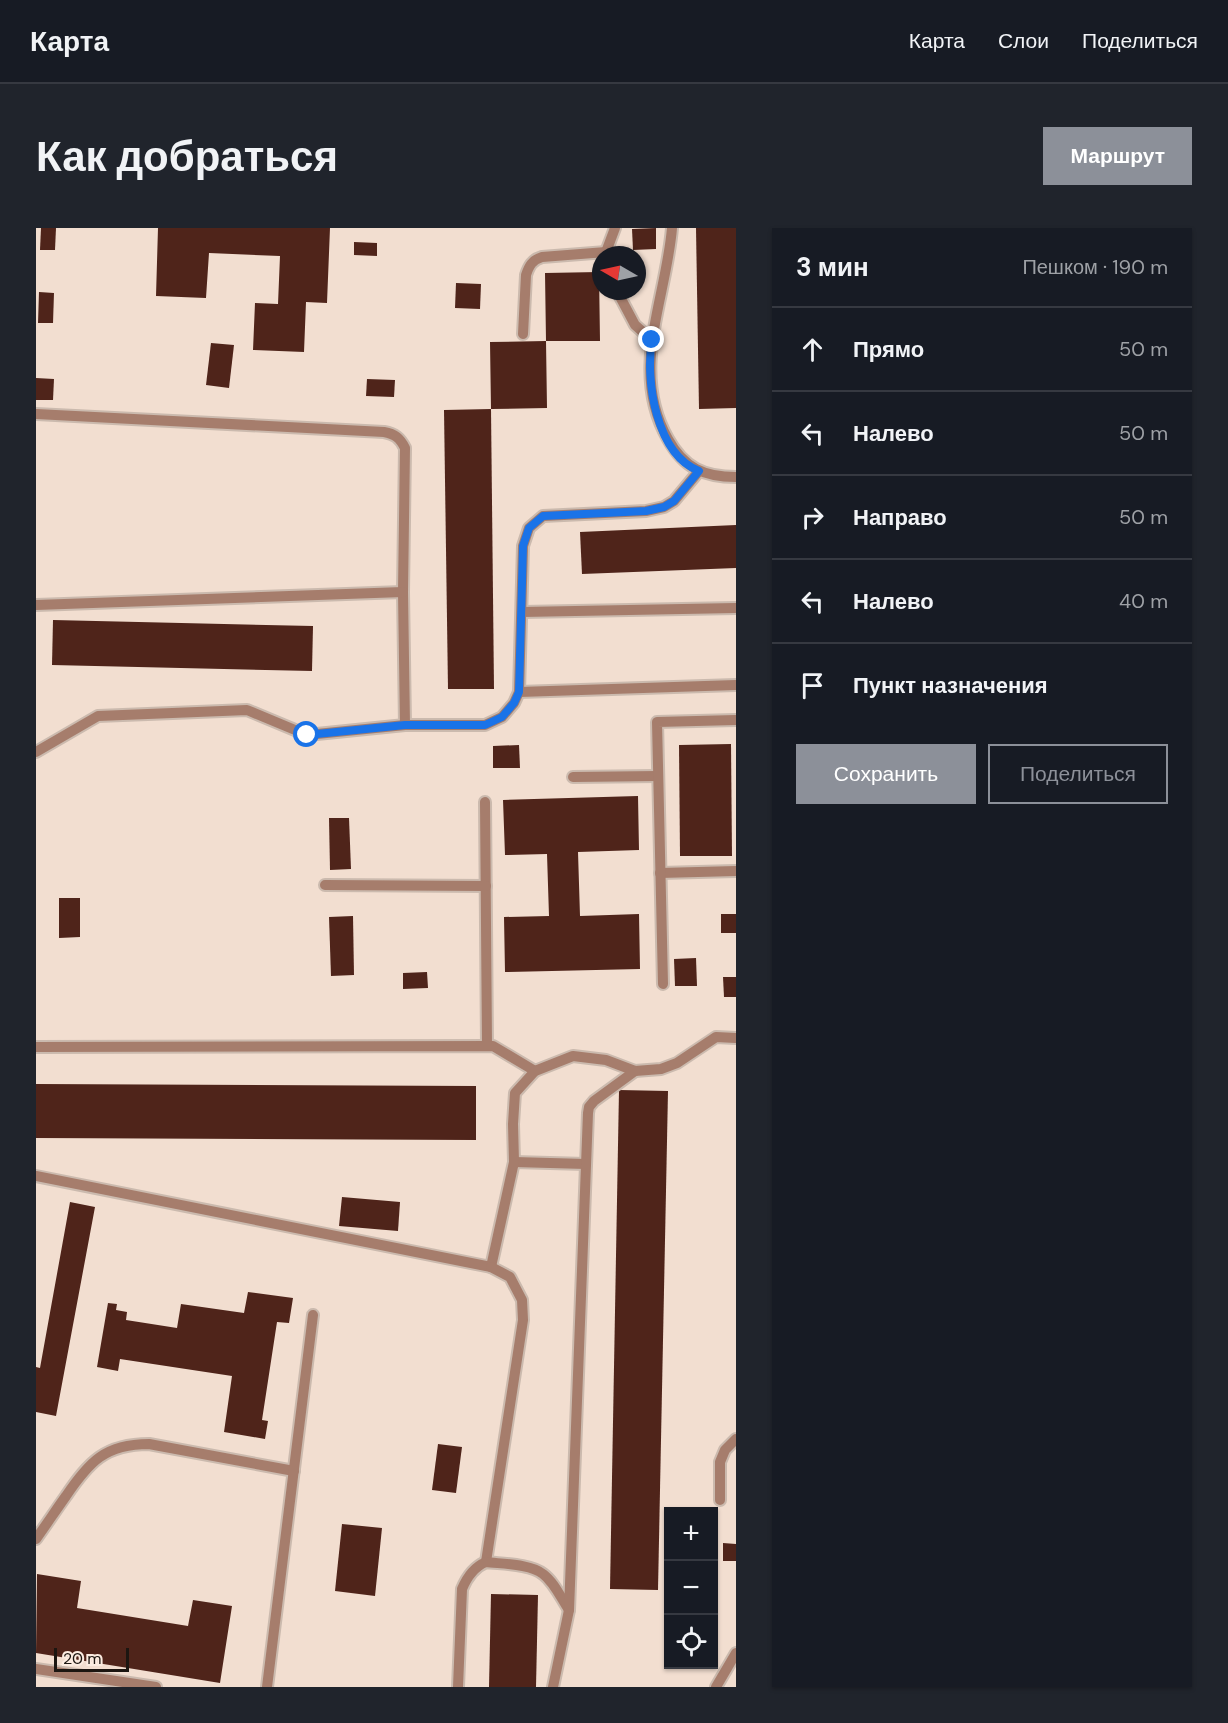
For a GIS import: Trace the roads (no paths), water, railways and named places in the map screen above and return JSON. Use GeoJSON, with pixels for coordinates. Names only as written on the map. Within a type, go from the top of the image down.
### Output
{"type":"FeatureCollection","features":[{"type":"Feature","properties":{"kind":"lane"},"geometry":{"type":"LineString","coordinates":[[609,246],[615,228]]}},
{"type":"Feature","properties":{"kind":"lane"},"geometry":{"type":"LineString","coordinates":[[672,228],[649,365],[658,420],[673,448],[693,468],[717,477],[736,477]]}},
{"type":"Feature","properties":{"kind":"lane"},"geometry":{"type":"LineString","coordinates":[[523,334],[526,275],[534,259],[592,254]]}},
{"type":"Feature","properties":{"kind":"lane"},"geometry":{"type":"LineString","coordinates":[[622,300],[635,325],[652,340]]}},
{"type":"Feature","properties":{"kind":"lane"},"geometry":{"type":"LineString","coordinates":[[36,414],[394,434],[405,448],[403,592],[405,725]]}},
{"type":"Feature","properties":{"kind":"lane"},"geometry":{"type":"LineString","coordinates":[[36,752],[98,716],[247,710],[307,735],[405,725],[485,725],[502,717],[514,703],[519,692],[523,546],[529,528],[543,516],[646,511],[664,507],[674,501],[699,471]]}},
{"type":"Feature","properties":{"kind":"lane"},"geometry":{"type":"LineString","coordinates":[[36,605],[403,592]]}},
{"type":"Feature","properties":{"kind":"lane"},"geometry":{"type":"LineString","coordinates":[[522,612],[736,608]]}},
{"type":"Feature","properties":{"kind":"lane"},"geometry":{"type":"LineString","coordinates":[[519,692],[736,685]]}},
{"type":"Feature","properties":{"kind":"lane"},"geometry":{"type":"LineString","coordinates":[[663,984],[657,722],[736,720]]}},
{"type":"Feature","properties":{"kind":"lane"},"geometry":{"type":"LineString","coordinates":[[573,777],[658,776]]}},
{"type":"Feature","properties":{"kind":"lane"},"geometry":{"type":"LineString","coordinates":[[485,802],[487,1046]]}},
{"type":"Feature","properties":{"kind":"lane"},"geometry":{"type":"LineString","coordinates":[[660,873],[736,871]]}},
{"type":"Feature","properties":{"kind":"lane"},"geometry":{"type":"LineString","coordinates":[[325,885],[486,886]]}},
{"type":"Feature","properties":{"kind":"lane"},"geometry":{"type":"LineString","coordinates":[[491,1267],[514,1162],[515,1093],[535,1071],[573,1056],[606,1060],[635,1071],[661,1069],[677,1063],[716,1037],[736,1038]]}},
{"type":"Feature","properties":{"kind":"lane"},"geometry":{"type":"LineString","coordinates":[[36,1047],[493,1046],[535,1071]]}},
{"type":"Feature","properties":{"kind":"lane"},"geometry":{"type":"LineString","coordinates":[[553,1687],[569,1610],[589,1107],[635,1071]]}},
{"type":"Feature","properties":{"kind":"lane"},"geometry":{"type":"LineString","coordinates":[[514,1162],[586,1164]]}},
{"type":"Feature","properties":{"kind":"lane"},"geometry":{"type":"LineString","coordinates":[[36,1176],[491,1267],[510,1277],[522,1300],[523,1320],[486,1562]]}},
{"type":"Feature","properties":{"kind":"lane"},"geometry":{"type":"LineString","coordinates":[[267,1687],[313,1315]]}},
{"type":"Feature","properties":{"kind":"lane"},"geometry":{"type":"LineString","coordinates":[[720,1500],[720,1462],[725,1450],[736,1439]]}},
{"type":"Feature","properties":{"kind":"lane"},"geometry":{"type":"LineString","coordinates":[[36,1539],[82,1472],[98,1457],[131,1444],[149,1444],[294,1471]]}},
{"type":"Feature","properties":{"kind":"lane"},"geometry":{"type":"LineString","coordinates":[[458,1687],[462,1589],[467,1578],[479,1565],[486,1562],[532,1568],[543,1573],[569,1610]]}},
{"type":"Feature","properties":{"kind":"lane"},"geometry":{"type":"LineString","coordinates":[[716,1687],[736,1653]]}},
{"type":"Feature","properties":{"kind":"lane"},"geometry":{"type":"LineString","coordinates":[[36,1669],[156,1687]]}}]}
